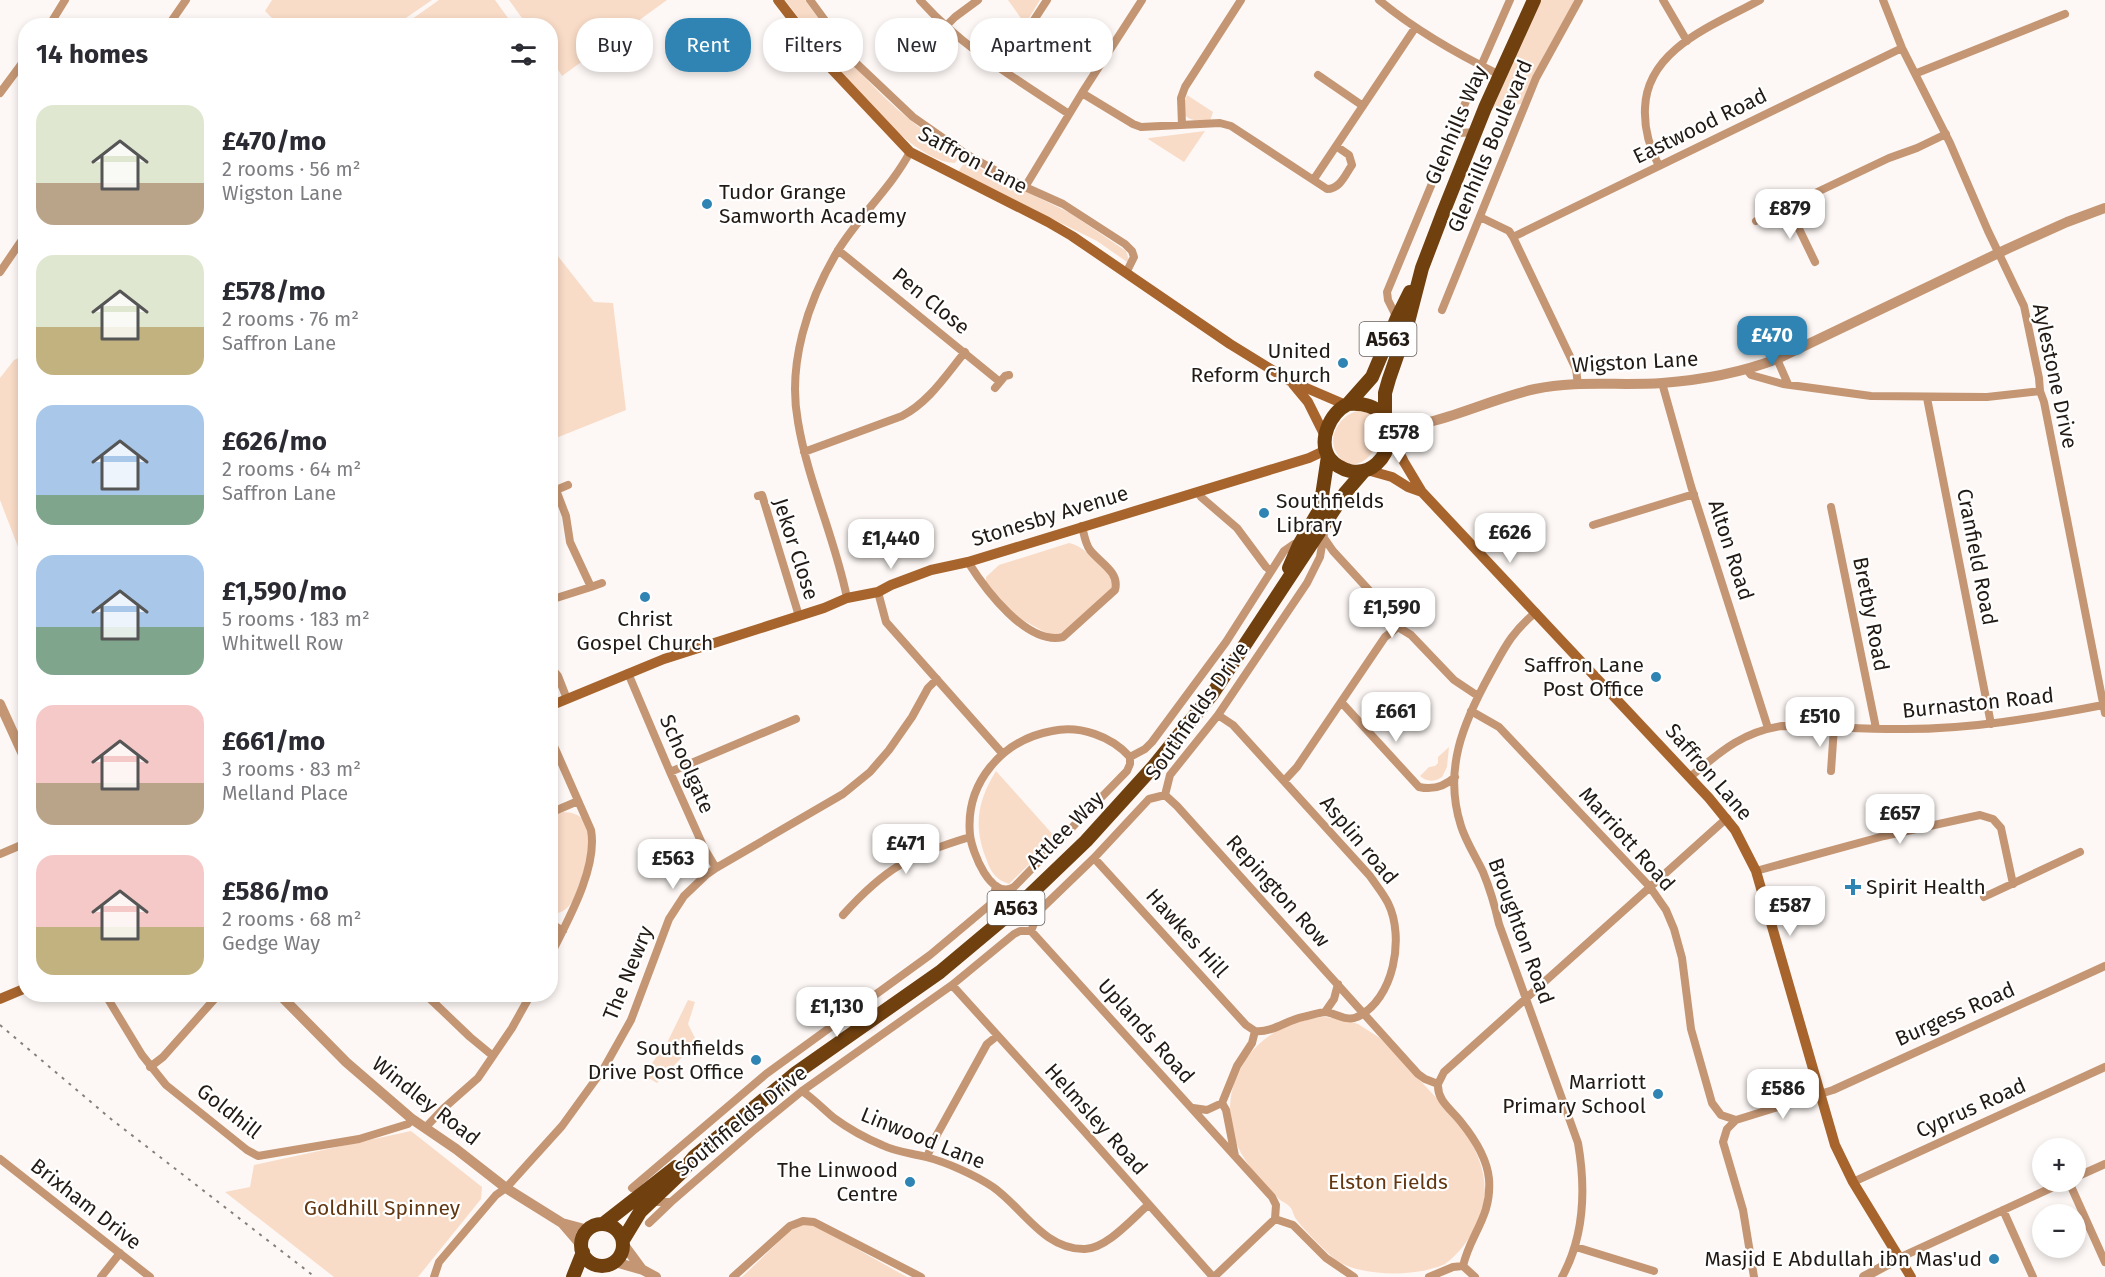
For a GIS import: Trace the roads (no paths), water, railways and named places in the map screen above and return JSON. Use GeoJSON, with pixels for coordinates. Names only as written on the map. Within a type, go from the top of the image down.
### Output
{"type":"FeatureCollection","features":[{"type":"Feature","properties":{"kind":"highway","name":"Glenhills Way"},"geometry":{"type":"LineString","coordinates":[[1347,404],[1372,377],[1397,318],[1422,268],[1476,132],[1534,0]]}},
{"type":"Feature","properties":{"kind":"highway","name":"Glenhills Way"},"geometry":{"type":"LineString","coordinates":[[1388,427],[1385,393],[1406,330],[1422,268]]}},
{"type":"Feature","properties":{"kind":"highway"},"geometry":{"type":"LineString","coordinates":[[1347,404],[1370,406],[1380,412],[1388,427]]}},
{"type":"Feature","properties":{"kind":"highway","name":"A563"},"geometry":{"type":"LineString","coordinates":[[1326,447],[1330,420],[1347,404]]}},
{"type":"Feature","properties":{"kind":"highway","name":"A563"},"geometry":{"type":"LineString","coordinates":[[1365,470],[1373,466],[1384,454],[1388,427]]}},
{"type":"Feature","properties":{"kind":"highway"},"geometry":{"type":"LineString","coordinates":[[1326,447],[1339,467],[1347,471],[1365,470]]}},
{"type":"Feature","properties":{"kind":"highway","name":"Attlee Way"},"geometry":{"type":"LineString","coordinates":[[1276,597],[1299,545],[1320,509],[1326,447]]}},
{"type":"Feature","properties":{"kind":"highway","name":"Attlee Way"},"geometry":{"type":"LineString","coordinates":[[603,1224],[681,1173],[694,1157],[796,1072],[935,976],[1051,876],[1154,766],[1213,693],[1276,597],[1325,532],[1346,494],[1365,470]]}},
{"type":"Feature","properties":{"kind":"highway","name":"Attlee Way"},"geometry":{"type":"LineString","coordinates":[[623,1242],[649,1196]]}},
{"type":"Feature","properties":{"kind":"highway"},"geometry":{"type":"LineString","coordinates":[[573,1277],[584,1234],[603,1224],[608,1225],[617,1230],[623,1242],[620,1257],[590,1277]]}},
{"type":"Feature","properties":{"kind":"highway"},"geometry":{"type":"LineString","coordinates":[[582,1249],[588,1261],[609,1264]]}},
{"type":"Feature","properties":{"kind":"main road","name":"Saffron Lane"},"geometry":{"type":"LineString","coordinates":[[778,0],[841,80],[910,152],[1048,222],[1230,344],[1290,381],[1347,404]]}},
{"type":"Feature","properties":{"kind":"main road","name":"Saffron Lane"},"geometry":{"type":"LineString","coordinates":[[1290,381],[1308,402],[1326,447]]}},
{"type":"Feature","properties":{"kind":"main road","name":"Saffron Lane"},"geometry":{"type":"LineString","coordinates":[[1388,427],[1404,462],[1422,492],[1690,777],[1727,818],[1743,843],[1756,871],[1835,1145],[1853,1182],[1911,1277]]}},
{"type":"Feature","properties":{"kind":"main road","name":"Stonesby Avenue"},"geometry":{"type":"LineString","coordinates":[[558,703],[664,659],[848,598],[878,592],[931,570],[968,562],[1309,458],[1326,447]]}},
{"type":"Feature","properties":{"kind":"main road","name":"Saffron Lane"},"geometry":{"type":"LineString","coordinates":[[1365,470],[1392,477],[1422,492]]}},
{"type":"Feature","properties":{"kind":"main road"},"geometry":{"type":"LineString","coordinates":[[0,999],[18,991]]}},
{"type":"Feature","properties":{"kind":"street"},"geometry":{"type":"LineString","coordinates":[[54,18],[65,0]]}},
{"type":"Feature","properties":{"kind":"street"},"geometry":{"type":"LineString","coordinates":[[174,18],[186,0]]}},
{"type":"Feature","properties":{"kind":"street","name":"Saffron Lane"},"geometry":{"type":"LineString","coordinates":[[810,0],[857,63],[913,117],[966,154],[1085,217],[1130,248],[1133,261],[1126,273]]}},
{"type":"Feature","properties":{"kind":"street"},"geometry":{"type":"LineString","coordinates":[[920,0],[937,18]]}},
{"type":"Feature","properties":{"kind":"street"},"geometry":{"type":"LineString","coordinates":[[953,18],[978,0]]}},
{"type":"Feature","properties":{"kind":"street"},"geometry":{"type":"LineString","coordinates":[[1035,18],[1047,0]]}},
{"type":"Feature","properties":{"kind":"street"},"geometry":{"type":"LineString","coordinates":[[1025,187],[1142,0]]}},
{"type":"Feature","properties":{"kind":"street"},"geometry":{"type":"LineString","coordinates":[[1182,125],[1181,98],[1185,87],[1241,0]]}},
{"type":"Feature","properties":{"kind":"street","name":"Glenhills Boulevard"},"geometry":{"type":"LineString","coordinates":[[1481,66],[1510,0]]}},
{"type":"Feature","properties":{"kind":"street","name":"Glenhills Boulevard"},"geometry":{"type":"LineString","coordinates":[[1442,310],[1536,78],[1580,0]]}},
{"type":"Feature","properties":{"kind":"street"},"geometry":{"type":"LineString","coordinates":[[1663,0],[1687,41]]}},
{"type":"Feature","properties":{"kind":"street"},"geometry":{"type":"LineString","coordinates":[[1659,166],[1647,138],[1645,117],[1646,96],[1652,76],[1665,58],[1687,41],[1760,0]]}},
{"type":"Feature","properties":{"kind":"street","name":"Aylestone Drive"},"geometry":{"type":"LineString","coordinates":[[1883,0],[1902,48],[1917,73],[1946,134],[2024,306],[2104,709]]}},
{"type":"Feature","properties":{"kind":"street"},"geometry":{"type":"LineString","coordinates":[[1382,1],[1415,28],[1500,75]]}},
{"type":"Feature","properties":{"kind":"street"},"geometry":{"type":"LineString","coordinates":[[1917,73],[2065,15]]}},
{"type":"Feature","properties":{"kind":"street"},"geometry":{"type":"LineString","coordinates":[[1314,179],[1415,28]]}},
{"type":"Feature","properties":{"kind":"street"},"geometry":{"type":"LineString","coordinates":[[958,38],[970,49]]}},
{"type":"Feature","properties":{"kind":"street","name":"Eastwood Road"},"geometry":{"type":"LineString","coordinates":[[1513,237],[1902,48]]}},
{"type":"Feature","properties":{"kind":"street"},"geometry":{"type":"LineString","coordinates":[[0,93],[18,69]]}},
{"type":"Feature","properties":{"kind":"street"},"geometry":{"type":"LineString","coordinates":[[1007,72],[1070,114]]}},
{"type":"Feature","properties":{"kind":"street"},"geometry":{"type":"LineString","coordinates":[[1318,75],[1363,106]]}},
{"type":"Feature","properties":{"kind":"street","name":"Glenhills Boulevard"},"geometry":{"type":"LineString","coordinates":[[1397,318],[1388,300],[1388,292],[1474,82]]}},
{"type":"Feature","properties":{"kind":"street"},"geometry":{"type":"LineString","coordinates":[[1082,93],[1133,124],[1151,128],[1220,123],[1231,126],[1327,189],[1339,185],[1352,165],[1348,154],[1336,146]]}},
{"type":"Feature","properties":{"kind":"street","name":"Glenhills Boulevard"},"geometry":{"type":"LineString","coordinates":[[1449,140],[1460,133],[1476,132]]}},
{"type":"Feature","properties":{"kind":"street"},"geometry":{"type":"LineString","coordinates":[[1756,221],[1889,158],[1946,134]]}},
{"type":"Feature","properties":{"kind":"street"},"geometry":{"type":"LineString","coordinates":[[848,598],[804,452],[796,410],[798,354],[813,301],[838,250],[910,152]]}},
{"type":"Feature","properties":{"kind":"street"},"geometry":{"type":"LineString","coordinates":[[1788,206],[1815,262]]}},
{"type":"Feature","properties":{"kind":"street","name":"Wigston Lane"},"geometry":{"type":"LineString","coordinates":[[1388,427],[1422,424],[1534,389],[1578,385],[1662,383],[1747,370],[1778,359],[2067,222],[2105,208]]}},
{"type":"Feature","properties":{"kind":"street"},"geometry":{"type":"LineString","coordinates":[[1480,217],[1509,231],[1513,237],[1576,369],[1578,385]]}},
{"type":"Feature","properties":{"kind":"street"},"geometry":{"type":"LineString","coordinates":[[0,272],[18,246]]}},
{"type":"Feature","properties":{"kind":"street","name":"Pen Close"},"geometry":{"type":"LineString","coordinates":[[838,250],[965,352],[998,385],[1005,376],[1009,375]]}},
{"type":"Feature","properties":{"kind":"street"},"geometry":{"type":"LineString","coordinates":[[804,452],[914,410],[928,398],[965,352]]}},
{"type":"Feature","properties":{"kind":"street"},"geometry":{"type":"LineString","coordinates":[[1778,359],[1788,384]]}},
{"type":"Feature","properties":{"kind":"street"},"geometry":{"type":"LineString","coordinates":[[1747,370],[1751,375],[1783,384],[1871,396],[1987,397],[2040,391]]}},
{"type":"Feature","properties":{"kind":"street","name":"Alton Road"},"geometry":{"type":"LineString","coordinates":[[1662,383],[1694,494],[1768,728]]}},
{"type":"Feature","properties":{"kind":"street","name":"Cranfield Road"},"geometry":{"type":"LineString","coordinates":[[1927,398],[1991,723]]}},
{"type":"Feature","properties":{"kind":"street"},"geometry":{"type":"LineString","coordinates":[[558,489],[568,484]]}},
{"type":"Feature","properties":{"kind":"street"},"geometry":{"type":"LineString","coordinates":[[1198,492],[1237,528],[1271,571]]}},
{"type":"Feature","properties":{"kind":"street"},"geometry":{"type":"LineString","coordinates":[[1593,525],[1694,494]]}},
{"type":"Feature","properties":{"kind":"street"},"geometry":{"type":"LineString","coordinates":[[558,495],[566,516],[570,542],[591,587]]}},
{"type":"Feature","properties":{"kind":"street","name":"Jekor Close"},"geometry":{"type":"LineString","coordinates":[[758,496],[762,495],[799,616]]}},
{"type":"Feature","properties":{"kind":"street","name":"Bretby Road"},"geometry":{"type":"LineString","coordinates":[[1831,507],[1876,728]]}},
{"type":"Feature","properties":{"kind":"street"},"geometry":{"type":"LineString","coordinates":[[968,562],[982,584],[1015,619],[1042,636],[1056,639],[1063,637],[1115,590],[1117,582],[1112,572],[1086,544],[1082,526]]}},
{"type":"Feature","properties":{"kind":"street"},"geometry":{"type":"LineString","coordinates":[[1325,532],[1333,551],[1390,613],[1398,627],[1411,635],[1460,685],[1478,696]]}},
{"type":"Feature","properties":{"kind":"street","name":"Southfields Drive"},"geometry":{"type":"LineString","coordinates":[[649,1223],[802,1091],[952,985],[1014,934],[1020,931],[1031,931],[1039,911],[1094,858],[1149,799],[1165,795],[1170,775],[1218,715],[1307,583],[1320,557],[1325,532]]}},
{"type":"Feature","properties":{"kind":"street","name":"Southfields Drive"},"geometry":{"type":"LineString","coordinates":[[632,1188],[766,1074],[930,955],[992,903],[996,886],[1006,890],[1014,887],[1127,771],[1131,764],[1130,757],[1152,742],[1235,629],[1284,551],[1294,544],[1299,545]]}},
{"type":"Feature","properties":{"kind":"street"},"geometry":{"type":"LineString","coordinates":[[558,597],[602,583]]}},
{"type":"Feature","properties":{"kind":"street"},"geometry":{"type":"LineString","coordinates":[[878,592],[886,622],[1002,753]]}},
{"type":"Feature","properties":{"kind":"street","name":"Broughton Road"},"geometry":{"type":"LineString","coordinates":[[1536,612],[1512,635],[1478,696],[1458,745],[1455,777],[1461,826],[1492,894],[1499,924],[1578,1143],[1583,1176],[1580,1230],[1576,1247],[1562,1277]]}},
{"type":"Feature","properties":{"kind":"street"},"geometry":{"type":"LineString","coordinates":[[1284,781],[1297,767],[1342,703],[1385,637],[1398,627]]}},
{"type":"Feature","properties":{"kind":"street","name":"Schoolgate"},"geometry":{"type":"LineString","coordinates":[[628,673],[704,848],[716,868]]}},
{"type":"Feature","properties":{"kind":"street"},"geometry":{"type":"LineString","coordinates":[[558,676],[567,699]]}},
{"type":"Feature","properties":{"kind":"street","name":"The Newry"},"geometry":{"type":"LineString","coordinates":[[435,1277],[439,1262],[496,1196],[562,1126],[604,1068],[631,1020],[669,919],[684,896],[716,868],[843,794],[870,772],[912,717],[928,688],[937,680]]}},
{"type":"Feature","properties":{"kind":"street"},"geometry":{"type":"LineString","coordinates":[[1342,703],[1419,787],[1436,788],[1455,777]]}},
{"type":"Feature","properties":{"kind":"street"},"geometry":{"type":"LineString","coordinates":[[0,704],[18,743]]}},
{"type":"Feature","properties":{"kind":"street","name":"Burnaston Road"},"geometry":{"type":"LineString","coordinates":[[1690,777],[1742,738],[1768,728],[1782,726],[1941,728],[2104,709]]}},
{"type":"Feature","properties":{"kind":"street","name":"Marriott Road"},"geometry":{"type":"LineString","coordinates":[[1471,711],[1499,728],[1650,887],[1665,910],[1680,948],[1691,1029],[1712,1103],[1721,1115],[1737,1120]]}},
{"type":"Feature","properties":{"kind":"street","name":"Asplin road"},"geometry":{"type":"LineString","coordinates":[[1218,715],[1233,725],[1370,876],[1389,904],[1396,930],[1394,962],[1382,994],[1363,1013]]}},
{"type":"Feature","properties":{"kind":"street"},"geometry":{"type":"LineString","coordinates":[[670,772],[796,719]]}},
{"type":"Feature","properties":{"kind":"street"},"geometry":{"type":"LineString","coordinates":[[1831,771],[1834,727]]}},
{"type":"Feature","properties":{"kind":"street"},"geometry":{"type":"LineString","coordinates":[[996,886],[988,879],[979,863],[970,837],[972,808],[976,792],[993,763],[1002,753],[1032,735],[1072,729],[1105,738],[1122,747],[1130,757]]}},
{"type":"Feature","properties":{"kind":"street"},"geometry":{"type":"LineString","coordinates":[[558,755],[591,830],[593,840],[592,854],[577,898],[558,939]]}},
{"type":"Feature","properties":{"kind":"street","name":"Repington Row"},"geometry":{"type":"LineString","coordinates":[[1165,795],[1363,1013]]}},
{"type":"Feature","properties":{"kind":"street"},"geometry":{"type":"LineString","coordinates":[[558,810],[578,801]]}},
{"type":"Feature","properties":{"kind":"street"},"geometry":{"type":"LineString","coordinates":[[1756,871],[1884,836],[1980,815],[1993,819],[2001,828],[2013,884]]}},
{"type":"Feature","properties":{"kind":"street"},"geometry":{"type":"LineString","coordinates":[[1463,1266],[1465,1256],[1481,1226],[1489,1201],[1489,1178],[1477,1145],[1460,1120],[1439,1096],[1438,1084],[1444,1072],[1727,818]]}},
{"type":"Feature","properties":{"kind":"street"},"geometry":{"type":"LineString","coordinates":[[843,915],[865,891],[897,865],[930,849],[970,837]]}},
{"type":"Feature","properties":{"kind":"street"},"geometry":{"type":"LineString","coordinates":[[0,854],[18,846]]}},
{"type":"Feature","properties":{"kind":"street"},"geometry":{"type":"LineString","coordinates":[[1984,897],[2080,852]]}},
{"type":"Feature","properties":{"kind":"street","name":"Hawkes Hill"},"geometry":{"type":"LineString","coordinates":[[1094,858],[1246,1025],[1255,1031]]}},
{"type":"Feature","properties":{"kind":"street"},"geometry":{"type":"LineString","coordinates":[[558,928],[562,931]]}},
{"type":"Feature","properties":{"kind":"street","name":"Uplands Road"},"geometry":{"type":"LineString","coordinates":[[1031,931],[1235,1156]]}},
{"type":"Feature","properties":{"kind":"street","name":"Burgess Road"},"geometry":{"type":"LineString","coordinates":[[1737,1120],[1833,1090],[2105,966]]}},
{"type":"Feature","properties":{"kind":"street"},"geometry":{"type":"LineString","coordinates":[[1325,1012],[1334,999],[1338,984]]}},
{"type":"Feature","properties":{"kind":"street","name":"Helmsley Road"},"geometry":{"type":"LineString","coordinates":[[952,985],[1213,1277]]}},
{"type":"Feature","properties":{"kind":"street","name":"Goldhill"},"geometry":{"type":"LineString","coordinates":[[110,1002],[150,1067],[166,1085],[247,1150],[258,1156],[359,1139],[408,1124],[412,1119]]}},
{"type":"Feature","properties":{"kind":"street"},"geometry":{"type":"LineString","coordinates":[[150,1067],[163,1057],[212,1002]]}},
{"type":"Feature","properties":{"kind":"street","name":"Windley Road"},"geometry":{"type":"LineString","coordinates":[[287,1002],[346,1062],[412,1119],[456,1149],[506,1188],[562,1223],[588,1230]]}},
{"type":"Feature","properties":{"kind":"street"},"geometry":{"type":"LineString","coordinates":[[433,1002],[493,1056]]}},
{"type":"Feature","properties":{"kind":"street"},"geometry":{"type":"LineString","coordinates":[[425,1128],[478,1078],[512,1029],[527,1002]]}},
{"type":"Feature","properties":{"kind":"street"},"geometry":{"type":"LineString","coordinates":[[1190,1106],[1207,1110],[1222,1103],[1237,1066],[1252,1043],[1255,1031],[1265,1031],[1294,1019],[1325,1012],[1350,1019],[1363,1013],[1419,1074],[1438,1084]]}},
{"type":"Feature","properties":{"kind":"street"},"geometry":{"type":"LineString","coordinates":[[927,1157],[987,1044],[997,1036]]}},
{"type":"Feature","properties":{"kind":"street","name":"Cyprus Road"},"geometry":{"type":"LineString","coordinates":[[1853,1182],[2105,1067]]}},
{"type":"Feature","properties":{"kind":"street","name":"Linwood Lane"},"geometry":{"type":"LineString","coordinates":[[802,1091],[834,1118],[872,1141],[903,1153],[927,1157],[967,1173],[992,1187],[1020,1210],[1049,1239],[1066,1247],[1096,1248],[1148,1205]]}},
{"type":"Feature","properties":{"kind":"street"},"geometry":{"type":"LineString","coordinates":[[1213,1277],[1275,1219],[1276,1205],[1272,1197],[1235,1156],[1226,1110],[1222,1103]]}},
{"type":"Feature","properties":{"kind":"street"},"geometry":{"type":"LineString","coordinates":[[1737,1120],[1727,1129],[1723,1142],[1743,1210],[1754,1277]]}},
{"type":"Feature","properties":{"kind":"street","name":"Brixham Drive"},"geometry":{"type":"LineString","coordinates":[[0,1159],[150,1277]]}},
{"type":"Feature","properties":{"kind":"street"},"geometry":{"type":"LineString","coordinates":[[2086,1173],[2105,1164]]}},
{"type":"Feature","properties":{"kind":"street","name":"Southfields Drive"},"geometry":{"type":"LineString","coordinates":[[648,1175],[649,1196],[671,1202]]}},
{"type":"Feature","properties":{"kind":"street"},"geometry":{"type":"LineString","coordinates":[[1864,1277],[1899,1258],[2042,1192]]}},
{"type":"Feature","properties":{"kind":"street"},"geometry":{"type":"LineString","coordinates":[[2074,1192],[2105,1262]]}},
{"type":"Feature","properties":{"kind":"street"},"geometry":{"type":"LineString","coordinates":[[2003,1210],[2033,1277]]}},
{"type":"Feature","properties":{"kind":"street"},"geometry":{"type":"LineString","coordinates":[[1275,1219],[1293,1225],[1326,1258],[1354,1277]]}},
{"type":"Feature","properties":{"kind":"street"},"geometry":{"type":"LineString","coordinates":[[733,1277],[790,1226],[803,1221],[814,1222],[921,1277]]}},
{"type":"Feature","properties":{"kind":"street","name":"Windley Road"},"geometry":{"type":"LineString","coordinates":[[562,1223],[582,1249]]}},
{"type":"Feature","properties":{"kind":"street"},"geometry":{"type":"LineString","coordinates":[[623,1242],[643,1270]]}},
{"type":"Feature","properties":{"kind":"street"},"geometry":{"type":"LineString","coordinates":[[1576,1247],[1654,1271]]}},
{"type":"Feature","properties":{"kind":"street"},"geometry":{"type":"LineString","coordinates":[[101,1277],[120,1253]]}},
{"type":"Feature","properties":{"kind":"street"},"geometry":{"type":"LineString","coordinates":[[609,1264],[643,1270],[656,1277]]}},
{"type":"Feature","properties":{"kind":"street"},"geometry":{"type":"LineString","coordinates":[[1429,1277],[1453,1267],[1463,1266],[1475,1277]]}},
{"type":"Feature","properties":{"kind":"railway"},"geometry":{"type":"LineString","coordinates":[[0,1025],[111,1119],[315,1277]]}},
{"type":"Feature","properties":{"kind":"place","name":"Tudor Grange Samworth Academy"},"geometry":{"type":"Point","coordinates":[707,204]}},
{"type":"Feature","properties":{"kind":"place","name":"United Reform Church"},"geometry":{"type":"Point","coordinates":[1343,363]}},
{"type":"Feature","properties":{"kind":"place","name":"Southfields Library"},"geometry":{"type":"Point","coordinates":[1264,513]}},
{"type":"Feature","properties":{"kind":"place","name":"Christ Gospel Church"},"geometry":{"type":"Point","coordinates":[645,597]}},
{"type":"Feature","properties":{"kind":"place","name":"Saffron Lane Post Office"},"geometry":{"type":"Point","coordinates":[1656,677]}},
{"type":"Feature","properties":{"kind":"place","name":"Spirit Health"},"geometry":{"type":"Point","coordinates":[1853,887]}},
{"type":"Feature","properties":{"kind":"place","name":"Southfields Drive Post Office"},"geometry":{"type":"Point","coordinates":[756,1060]}},
{"type":"Feature","properties":{"kind":"place","name":"Marriott Primary School"},"geometry":{"type":"Point","coordinates":[1658,1094]}},
{"type":"Feature","properties":{"kind":"place","name":"The Linwood Centre"},"geometry":{"type":"Point","coordinates":[910,1182]}},
{"type":"Feature","properties":{"kind":"place","name":"Masjid E Abdullah ibn Mas'ud"},"geometry":{"type":"Point","coordinates":[1994,1259]}},
{"type":"Feature","properties":{"kind":"park label","name":"Elston Fields"},"geometry":{"type":"Point","coordinates":[1388,1182]}},
{"type":"Feature","properties":{"kind":"park label","name":"Goldhill Spinney"},"geometry":{"type":"Point","coordinates":[382,1208]}}]}
